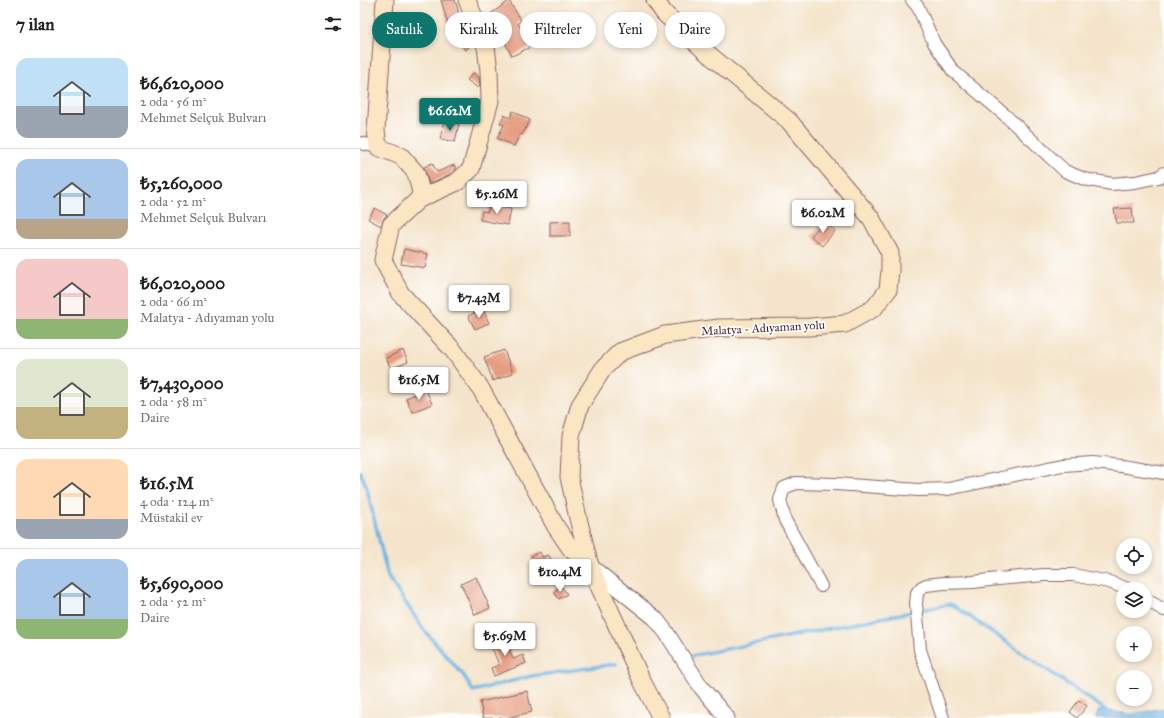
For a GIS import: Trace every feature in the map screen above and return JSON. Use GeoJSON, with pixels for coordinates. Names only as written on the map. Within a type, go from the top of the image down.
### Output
{"type":"FeatureCollection","features":[{"type":"Feature","properties":{"kind":"main road"},"geometry":{"type":"LineString","coordinates":[[385,0],[376,130],[378,147],[400,156],[416,173],[421,192],[418,199]]}},
{"type":"Feature","properties":{"kind":"main road"},"geometry":{"type":"LineString","coordinates":[[467,0],[486,47],[489,71],[490,101],[471,169],[457,182],[418,199],[391,225],[383,260],[401,294],[453,350],[481,390],[556,527],[571,549],[590,566]]}},
{"type":"Feature","properties":{"kind":"main road","name":"Malatya - Adıyaman yolu"},"geometry":{"type":"LineString","coordinates":[[655,0],[664,12],[706,52],[789,121],[870,218],[890,253],[888,290],[874,308],[845,324],[810,327],[719,328],[665,335],[620,352],[604,369],[580,404],[571,436],[569,477],[590,566],[660,718]]}},
{"type":"Feature","properties":{"kind":"street"},"geometry":{"type":"LineString","coordinates":[[912,0],[918,7],[934,43],[953,71],[1006,116],[1065,171],[1084,179],[1112,184],[1135,182],[1159,177],[1164,173]]}},
{"type":"Feature","properties":{"kind":"street"},"geometry":{"type":"LineString","coordinates":[[360,143],[378,147]]}},
{"type":"Feature","properties":{"kind":"street"},"geometry":{"type":"LineString","coordinates":[[821,586],[785,520],[780,500],[784,488],[796,483],[836,484],[919,490],[948,490],[1063,466],[1093,464],[1121,466],[1164,473]]}},
{"type":"Feature","properties":{"kind":"street"},"geometry":{"type":"LineString","coordinates":[[590,566],[655,618],[666,632],[701,687],[726,718]]}},
{"type":"Feature","properties":{"kind":"street"},"geometry":{"type":"LineString","coordinates":[[943,718],[920,650],[916,619],[917,593],[919,590],[926,585],[1044,575],[1073,575],[1116,585]]}},
{"type":"Feature","properties":{"kind":"street"},"geometry":{"type":"LineString","coordinates":[[1152,602],[1164,610]]}},
{"type":"Feature","properties":{"kind":"water"},"geometry":{"type":"Polygon","coordinates":[[[1164,708],[1164,718],[1095,718],[1099,710],[1131,714],[1164,708]]]}},
{"type":"Feature","properties":{"kind":"building"},"geometry":{"type":"Polygon","coordinates":[[[441,0],[455,0],[459,12],[445,12],[445,14],[441,0]]]}},
{"type":"Feature","properties":{"kind":"building"},"geometry":{"type":"Polygon","coordinates":[[[509,1],[520,18],[518,23],[520,27],[520,48],[528,48],[512,56],[508,48],[512,48],[512,12],[493,12],[509,1]]]}},
{"type":"Feature","properties":{"kind":"building"},"geometry":{"type":"Polygon","coordinates":[[[473,73],[479,77],[480,86],[478,88],[467,80],[473,73]]]}},
{"type":"Feature","properties":{"kind":"building"},"geometry":{"type":"Polygon","coordinates":[[[513,111],[530,120],[514,146],[497,138],[504,125],[500,123],[504,115],[510,118],[513,111]]]}},
{"type":"Feature","properties":{"kind":"building"},"geometry":{"type":"Polygon","coordinates":[[[444,121],[459,124],[455,142],[440,139],[444,121]]]}},
{"type":"Feature","properties":{"kind":"building"},"geometry":{"type":"Polygon","coordinates":[[[432,163],[437,172],[454,165],[456,169],[448,175],[429,184],[424,167],[432,163]]]}},
{"type":"Feature","properties":{"kind":"building"},"geometry":{"type":"Polygon","coordinates":[[[489,205],[511,209],[508,225],[480,220],[482,211],[488,212],[489,205]]]}},
{"type":"Feature","properties":{"kind":"building"},"geometry":{"type":"Polygon","coordinates":[[[375,208],[387,215],[381,226],[368,219],[375,208]]]}},
{"type":"Feature","properties":{"kind":"building"},"geometry":{"type":"Polygon","coordinates":[[[1132,208],[1134,223],[1117,223],[1114,209],[1132,208]]]}},
{"type":"Feature","properties":{"kind":"building"},"geometry":{"type":"Polygon","coordinates":[[[570,221],[570,236],[550,236],[550,222],[570,221]]]}},
{"type":"Feature","properties":{"kind":"building"},"geometry":{"type":"Polygon","coordinates":[[[824,221],[835,231],[822,246],[811,236],[824,221]]]}},
{"type":"Feature","properties":{"kind":"building"},"geometry":{"type":"Polygon","coordinates":[[[404,249],[428,254],[425,268],[401,264],[404,249]]]}},
{"type":"Feature","properties":{"kind":"building"},"geometry":{"type":"Polygon","coordinates":[[[483,309],[489,323],[475,329],[468,316],[483,309]]]}},
{"type":"Feature","properties":{"kind":"building"},"geometry":{"type":"Polygon","coordinates":[[[403,350],[408,362],[391,369],[386,358],[403,350]]]}},
{"type":"Feature","properties":{"kind":"building"},"geometry":{"type":"Polygon","coordinates":[[[504,350],[513,373],[493,381],[484,357],[504,350]]]}},
{"type":"Feature","properties":{"kind":"building"},"geometry":{"type":"Polygon","coordinates":[[[426,390],[432,404],[412,412],[406,398],[426,390]]]}},
{"type":"Feature","properties":{"kind":"building"},"geometry":{"type":"Polygon","coordinates":[[[540,552],[542,557],[549,555],[554,567],[538,573],[531,556],[540,552]]]}},
{"type":"Feature","properties":{"kind":"building"},"geometry":{"type":"Polygon","coordinates":[[[476,577],[490,608],[475,615],[461,584],[476,577]]]}},
{"type":"Feature","properties":{"kind":"building"},"geometry":{"type":"Polygon","coordinates":[[[561,586],[567,594],[559,599],[553,592],[561,586]]]}},
{"type":"Feature","properties":{"kind":"building"},"geometry":{"type":"Polygon","coordinates":[[[504,637],[513,659],[523,655],[526,663],[494,676],[491,668],[499,665],[490,643],[504,637]]]}},
{"type":"Feature","properties":{"kind":"building"},"geometry":{"type":"Polygon","coordinates":[[[527,691],[532,712],[506,718],[483,718],[480,702],[527,691]]]}},
{"type":"Feature","properties":{"kind":"building"},"geometry":{"type":"Polygon","coordinates":[[[1079,700],[1087,706],[1077,718],[1070,712],[1079,700]]]}},
{"type":"Feature","properties":{"kind":"waterway"},"geometry":{"type":"LineString","coordinates":[[360,472],[366,485],[388,577],[424,630],[464,676],[473,691],[532,676],[616,664]]}},
{"type":"Feature","properties":{"kind":"waterway"},"geometry":{"type":"LineString","coordinates":[[686,657],[951,604],[1107,711]]}}]}
